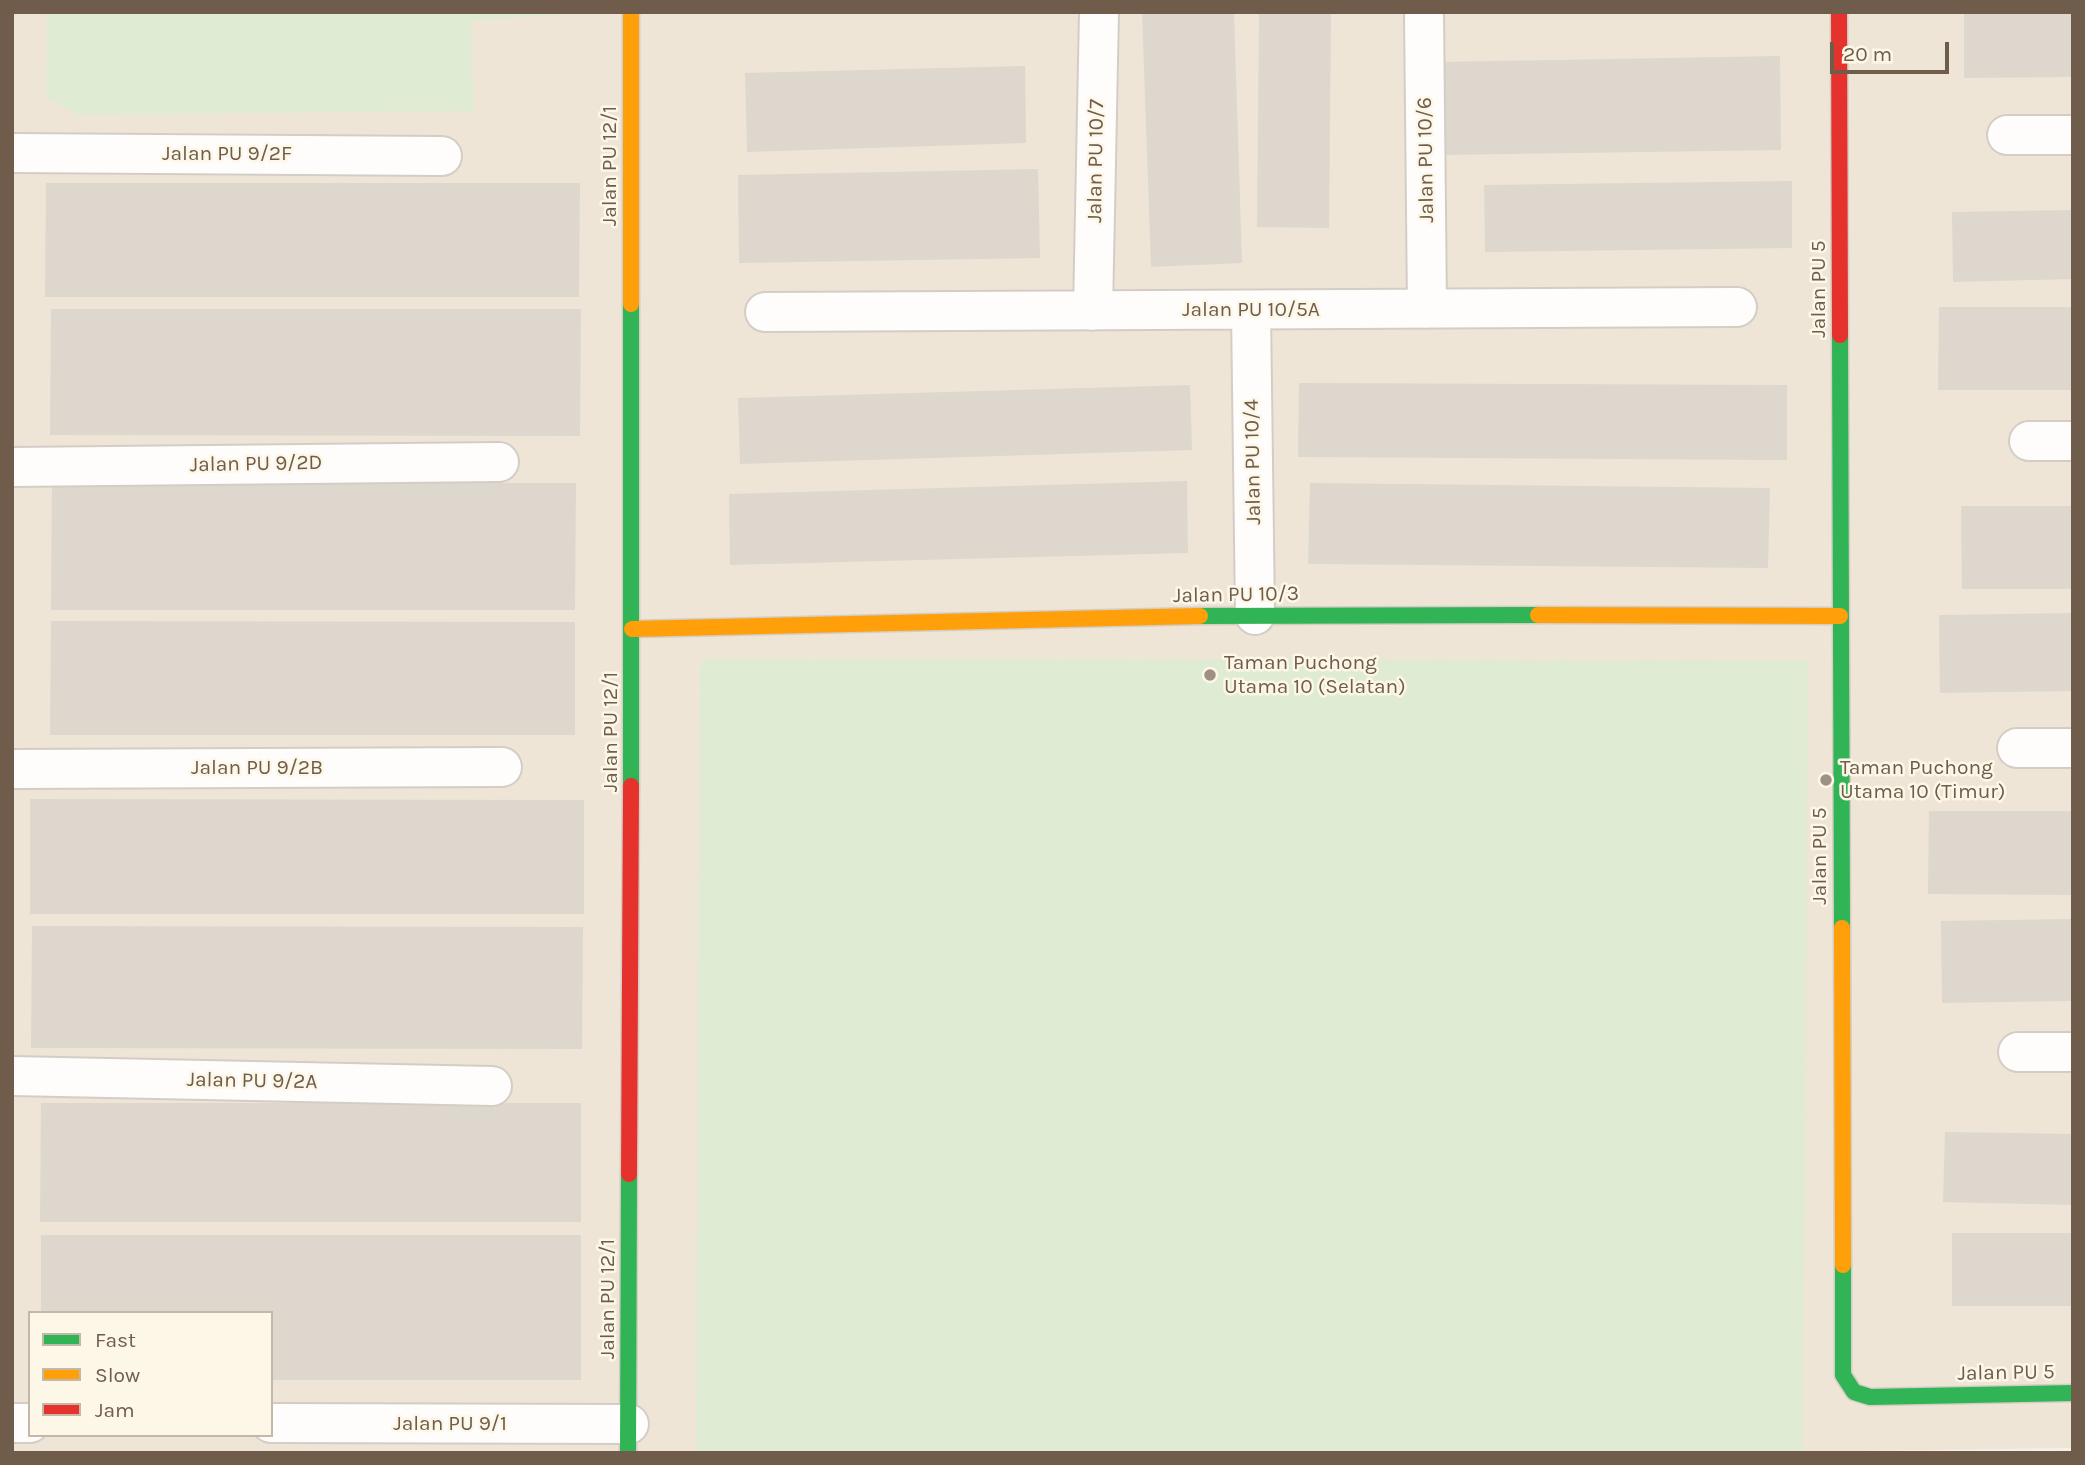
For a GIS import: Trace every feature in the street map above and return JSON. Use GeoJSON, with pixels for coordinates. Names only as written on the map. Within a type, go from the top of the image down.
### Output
{"type":"FeatureCollection","features":[{"type":"Feature","properties":{"kind":"street","name":"Jalan PU 12/1"},"geometry":{"type":"LineString","coordinates":[[629,1438],[631,12]]}},
{"type":"Feature","properties":{"kind":"street","name":"Jalan PU 10/7"},"geometry":{"type":"LineString","coordinates":[[1093,310],[1098,12]]}},
{"type":"Feature","properties":{"kind":"street","name":"Jalan PU 10/6"},"geometry":{"type":"LineString","coordinates":[[1424,12],[1427,309]]}},
{"type":"Feature","properties":{"kind":"street","name":"Jalan PU 5"},"geometry":{"type":"LineString","coordinates":[[1839,12],[1843,1375],[1854,1392],[1870,1397],[2073,1393]]}},
{"type":"Feature","properties":{"kind":"street"},"geometry":{"type":"LineString","coordinates":[[2007,135],[2073,135]]}},
{"type":"Feature","properties":{"kind":"street","name":"Jalan PU 9/2F"},"geometry":{"type":"LineString","coordinates":[[12,153],[442,156]]}},
{"type":"Feature","properties":{"kind":"street","name":"Jalan PU 10/5A"},"geometry":{"type":"LineString","coordinates":[[765,312],[1737,307]]}},
{"type":"Feature","properties":{"kind":"street","name":"Jalan PU 10/4"},"geometry":{"type":"LineString","coordinates":[[1251,310],[1255,615]]}},
{"type":"Feature","properties":{"kind":"street"},"geometry":{"type":"LineString","coordinates":[[2029,441],[2073,441]]}},
{"type":"Feature","properties":{"kind":"street","name":"Jalan PU 9/2D"},"geometry":{"type":"LineString","coordinates":[[12,467],[499,462]]}},
{"type":"Feature","properties":{"kind":"street","name":"Jalan PU 10/3"},"geometry":{"type":"LineString","coordinates":[[632,629],[1255,615],[1840,615]]}},
{"type":"Feature","properties":{"kind":"street"},"geometry":{"type":"LineString","coordinates":[[2017,748],[2073,748]]}},
{"type":"Feature","properties":{"kind":"street","name":"Jalan PU 9/2B"},"geometry":{"type":"LineString","coordinates":[[12,769],[502,767]]}},
{"type":"Feature","properties":{"kind":"street"},"geometry":{"type":"LineString","coordinates":[[2018,1052],[2073,1052]]}},
{"type":"Feature","properties":{"kind":"street","name":"Jalan PU 9/2A"},"geometry":{"type":"LineString","coordinates":[[12,1076],[492,1086]]}},
{"type":"Feature","properties":{"kind":"street","name":"Jalan PU 9/1"},"geometry":{"type":"LineString","coordinates":[[273,1423],[629,1438]]}},
{"type":"Feature","properties":{"kind":"shaded area"},"geometry":{"type":"Polygon","coordinates":[[[12,12],[2073,12],[2073,1448],[1725,1453],[12,1453],[12,12]]]}},
{"type":"Feature","properties":{"kind":"green space"},"geometry":{"type":"Polygon","coordinates":[[[47,12],[594,12],[471,21],[474,111],[78,115],[46,97],[47,12]]]}},
{"type":"Feature","properties":{"kind":"green space"},"geometry":{"type":"Polygon","coordinates":[[[700,659],[1808,660],[1803,1453],[696,1453],[700,659]]]}},
{"type":"Feature","properties":{"kind":"building"},"geometry":{"type":"Polygon","coordinates":[[[1142,12],[1234,12],[1242,263],[1151,267],[1142,12]]]}},
{"type":"Feature","properties":{"kind":"building"},"geometry":{"type":"Polygon","coordinates":[[[1259,12],[1331,12],[1329,228],[1257,227],[1259,12]]]}},
{"type":"Feature","properties":{"kind":"building"},"geometry":{"type":"Polygon","coordinates":[[[1964,12],[2073,12],[2073,77],[1964,78],[1964,12]]]}},
{"type":"Feature","properties":{"kind":"building"},"geometry":{"type":"Polygon","coordinates":[[[1780,56],[1781,150],[1441,155],[1441,62],[1780,56]]]}},
{"type":"Feature","properties":{"kind":"building"},"geometry":{"type":"Polygon","coordinates":[[[1025,66],[1026,143],[747,152],[745,73],[1025,66]]]}},
{"type":"Feature","properties":{"kind":"building"},"geometry":{"type":"Polygon","coordinates":[[[1038,169],[1040,258],[739,263],[738,175],[1038,169]]]}},
{"type":"Feature","properties":{"kind":"building"},"geometry":{"type":"Polygon","coordinates":[[[1792,181],[1792,248],[1485,252],[1484,185],[1792,181]]]}},
{"type":"Feature","properties":{"kind":"building"},"geometry":{"type":"Polygon","coordinates":[[[46,183],[580,183],[579,297],[45,297],[46,183]]]}},
{"type":"Feature","properties":{"kind":"building"},"geometry":{"type":"Polygon","coordinates":[[[2073,210],[2073,279],[1953,282],[1952,212],[2073,210]]]}},
{"type":"Feature","properties":{"kind":"building"},"geometry":{"type":"Polygon","coordinates":[[[1939,307],[2073,307],[2073,390],[1938,390],[1939,307]]]}},
{"type":"Feature","properties":{"kind":"building"},"geometry":{"type":"Polygon","coordinates":[[[51,309],[581,309],[580,436],[50,435],[51,309]]]}},
{"type":"Feature","properties":{"kind":"building"},"geometry":{"type":"Polygon","coordinates":[[[1299,383],[1787,385],[1787,460],[1298,457],[1299,383]]]}},
{"type":"Feature","properties":{"kind":"building"},"geometry":{"type":"Polygon","coordinates":[[[1190,385],[1192,450],[740,464],[738,398],[1190,385]]]}},
{"type":"Feature","properties":{"kind":"building"},"geometry":{"type":"Polygon","coordinates":[[[1187,481],[1188,553],[730,565],[729,494],[1187,481]]]}},
{"type":"Feature","properties":{"kind":"building"},"geometry":{"type":"Polygon","coordinates":[[[52,483],[576,483],[575,610],[51,610],[52,483]]]}},
{"type":"Feature","properties":{"kind":"building"},"geometry":{"type":"Polygon","coordinates":[[[1310,483],[1770,488],[1768,568],[1308,564],[1310,483]]]}},
{"type":"Feature","properties":{"kind":"building"},"geometry":{"type":"Polygon","coordinates":[[[1961,506],[2073,506],[2073,589],[1962,589],[1961,506]]]}},
{"type":"Feature","properties":{"kind":"building"},"geometry":{"type":"Polygon","coordinates":[[[2073,613],[2073,691],[1940,693],[1939,615],[2073,613]]]}},
{"type":"Feature","properties":{"kind":"building"},"geometry":{"type":"Polygon","coordinates":[[[51,621],[575,622],[575,735],[50,735],[51,621]]]}},
{"type":"Feature","properties":{"kind":"building"},"geometry":{"type":"Polygon","coordinates":[[[30,799],[584,800],[584,914],[30,914],[30,799]]]}},
{"type":"Feature","properties":{"kind":"building"},"geometry":{"type":"Polygon","coordinates":[[[1929,811],[2073,811],[2073,895],[1928,894],[1929,811]]]}},
{"type":"Feature","properties":{"kind":"building"},"geometry":{"type":"Polygon","coordinates":[[[2073,919],[2073,1001],[1942,1003],[1941,921],[2073,919]]]}},
{"type":"Feature","properties":{"kind":"building"},"geometry":{"type":"Polygon","coordinates":[[[32,926],[583,927],[582,1049],[31,1048],[32,926]]]}},
{"type":"Feature","properties":{"kind":"building"},"geometry":{"type":"Polygon","coordinates":[[[41,1103],[581,1103],[581,1222],[40,1222],[41,1103]]]}},
{"type":"Feature","properties":{"kind":"building"},"geometry":{"type":"Polygon","coordinates":[[[1945,1132],[2073,1134],[2073,1205],[1943,1202],[1945,1132]]]}},
{"type":"Feature","properties":{"kind":"building"},"geometry":{"type":"Polygon","coordinates":[[[1952,1233],[2073,1233],[2073,1306],[1952,1306],[1952,1233]]]}},
{"type":"Feature","properties":{"kind":"building"},"geometry":{"type":"Polygon","coordinates":[[[41,1235],[581,1235],[581,1380],[273,1380],[273,1311],[41,1311],[41,1235]]]}},
{"type":"Feature","properties":{"kind":"traffic: fast"},"geometry":{"type":"LineString","coordinates":[[631,304],[631,786]]}},
{"type":"Feature","properties":{"kind":"traffic: fast"},"geometry":{"type":"LineString","coordinates":[[1840,335],[1842,928]]}},
{"type":"Feature","properties":{"kind":"traffic: fast"},"geometry":{"type":"LineString","coordinates":[[1200,616],[1538,615]]}},
{"type":"Feature","properties":{"kind":"traffic: fast"},"geometry":{"type":"LineString","coordinates":[[628,1453],[629,1174]]}},
{"type":"Feature","properties":{"kind":"traffic: fast"},"geometry":{"type":"LineString","coordinates":[[1843,1265],[1843,1375],[1854,1392],[1870,1397],[2073,1393]]}},
{"type":"Feature","properties":{"kind":"traffic: slow"},"geometry":{"type":"LineString","coordinates":[[631,12],[631,304]]}},
{"type":"Feature","properties":{"kind":"traffic: slow"},"geometry":{"type":"LineString","coordinates":[[1538,615],[1840,616]]}},
{"type":"Feature","properties":{"kind":"traffic: slow"},"geometry":{"type":"LineString","coordinates":[[632,629],[1200,616]]}},
{"type":"Feature","properties":{"kind":"traffic: slow"},"geometry":{"type":"LineString","coordinates":[[1842,928],[1843,1265]]}},
{"type":"Feature","properties":{"kind":"traffic: jam"},"geometry":{"type":"LineString","coordinates":[[1839,12],[1840,335]]}},
{"type":"Feature","properties":{"kind":"traffic: jam"},"geometry":{"type":"LineString","coordinates":[[629,1174],[631,786]]}},
{"type":"Feature","properties":{"kind":"place","name":"Taman Puchong Utama 10 (Selatan)"},"geometry":{"type":"Point","coordinates":[1210,675]}},
{"type":"Feature","properties":{"kind":"place","name":"Taman Puchong Utama 10 (Timur)"},"geometry":{"type":"Point","coordinates":[1826,780]}}]}
